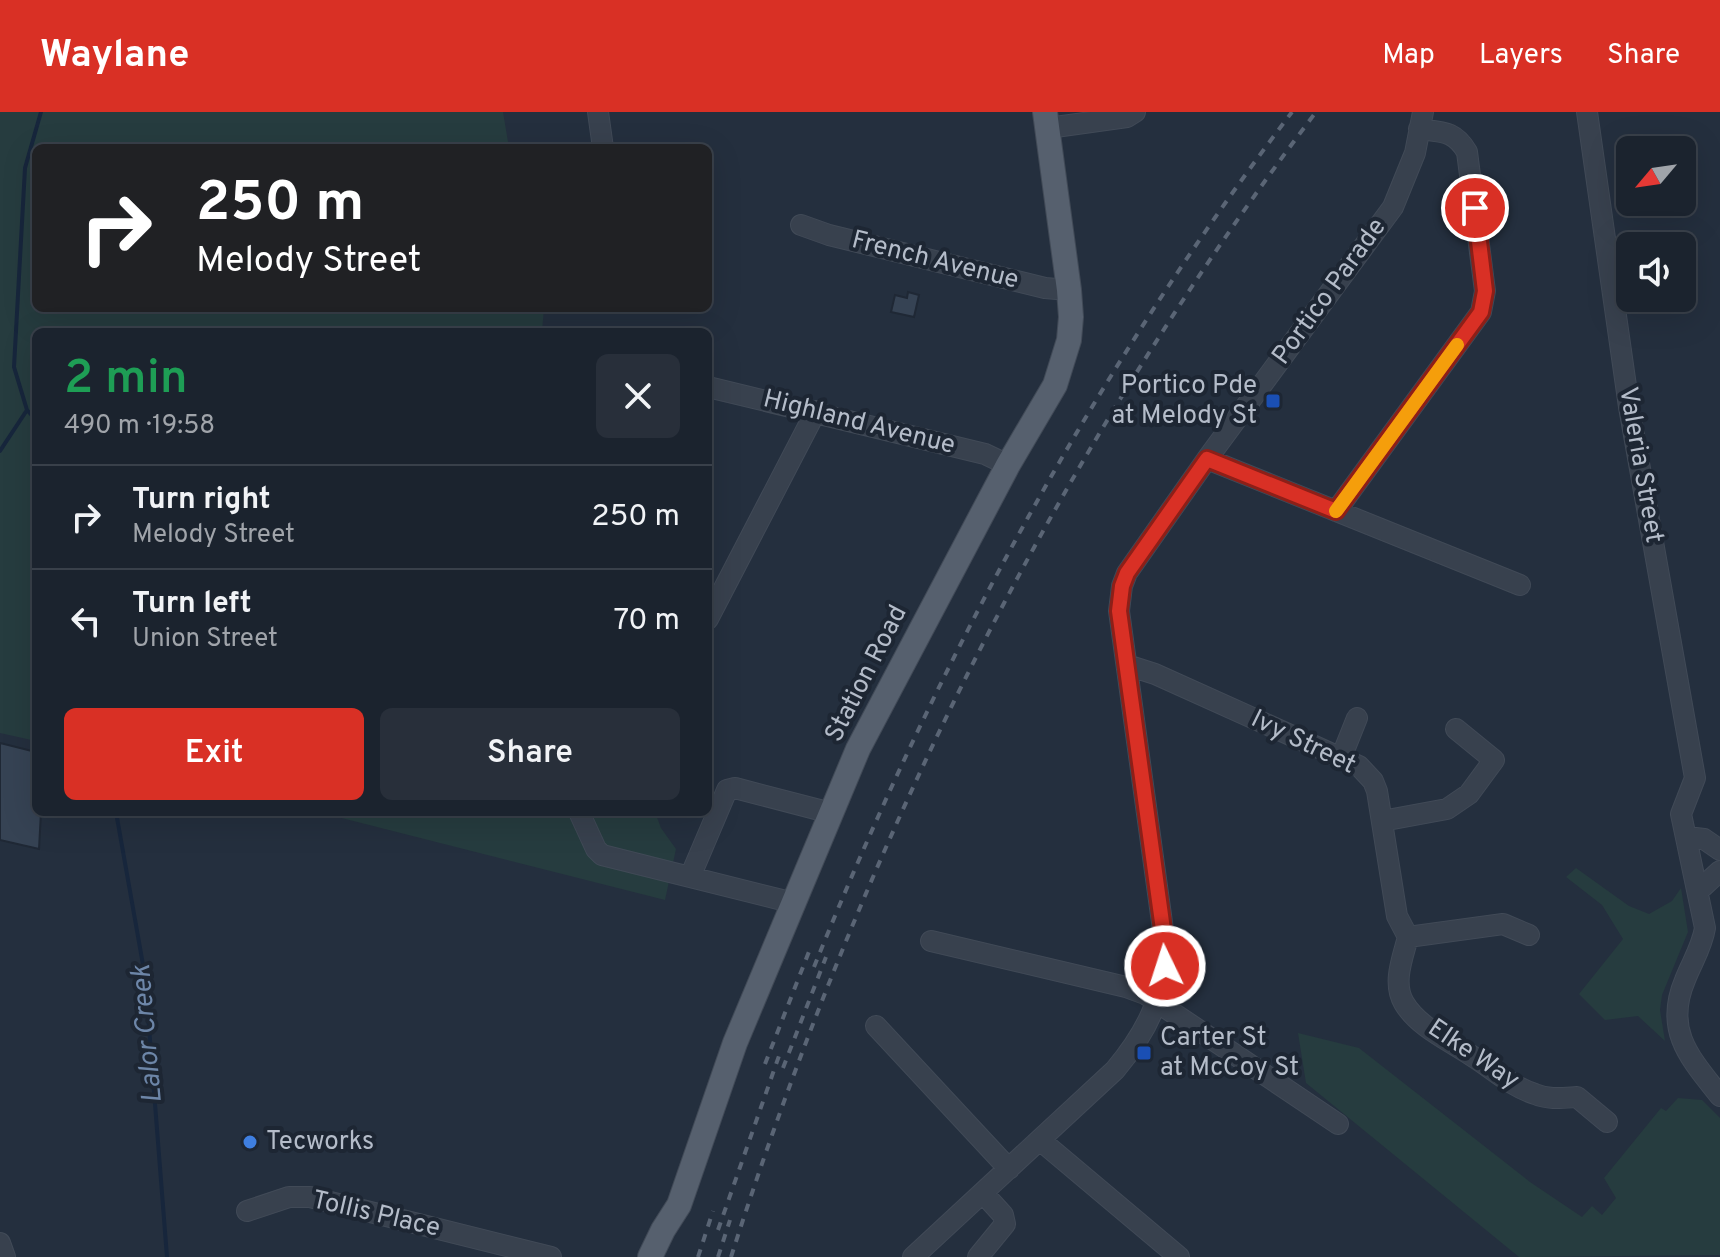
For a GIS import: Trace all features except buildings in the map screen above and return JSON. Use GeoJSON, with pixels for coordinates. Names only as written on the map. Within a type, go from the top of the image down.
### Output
{"type":"FeatureCollection","features":[{"type":"Feature","properties":{"kind":"main road","name":"Station Road"},"geometry":{"type":"LineString","coordinates":[[650,1257],[679,1205],[735,1043],[858,749],[1008,465],[1055,385],[1065,358],[1071,317],[1069,290],[1046,120]]}},
{"type":"Feature","properties":{"kind":"street"},"geometry":{"type":"LineString","coordinates":[[598,112],[602,144]]}},
{"type":"Feature","properties":{"kind":"street"},"geometry":{"type":"LineString","coordinates":[[1046,120],[1127,117],[1135,112]]}},
{"type":"Feature","properties":{"kind":"street","name":"Valeria Street"},"geometry":{"type":"LineString","coordinates":[[1587,112],[1629,407],[1695,778],[1681,814],[1687,837]]}},
{"type":"Feature","properties":{"kind":"street"},"geometry":{"type":"LineString","coordinates":[[1336,511],[1481,312],[1485,291],[1467,152],[1459,138],[1421,120]]}},
{"type":"Feature","properties":{"kind":"street","name":"Portico Parade"},"geometry":{"type":"LineString","coordinates":[[913,1257],[1115,1070],[1140,1038],[1158,1002],[1165,966],[1165,944],[1119,611],[1122,586],[1127,573],[1207,459],[1393,207],[1415,153],[1421,120]]}},
{"type":"Feature","properties":{"kind":"street","name":"French Avenue"},"geometry":{"type":"LineString","coordinates":[[801,225],[860,243],[1045,288],[1069,290]]}},
{"type":"Feature","properties":{"kind":"street","name":"Highland Avenue"},"geometry":{"type":"LineString","coordinates":[[712,388],[985,454],[1008,465]]}},
{"type":"Feature","properties":{"kind":"street"},"geometry":{"type":"LineString","coordinates":[[712,611],[816,411]]}},
{"type":"Feature","properties":{"kind":"street"},"geometry":{"type":"LineString","coordinates":[[1207,459],[1520,585]]}},
{"type":"Feature","properties":{"kind":"street","name":"Ivy Street"},"geometry":{"type":"LineString","coordinates":[[1127,665],[1155,674],[1359,766],[1373,781],[1397,916],[1408,937]]}},
{"type":"Feature","properties":{"kind":"street"},"geometry":{"type":"LineString","coordinates":[[1341,758],[1357,718]]}},
{"type":"Feature","properties":{"kind":"street"},"geometry":{"type":"LineString","coordinates":[[1382,821],[1447,809],[1469,794],[1494,760],[1456,729]]}},
{"type":"Feature","properties":{"kind":"street"},"geometry":{"type":"LineString","coordinates":[[690,877],[723,793],[727,790],[735,788],[831,813]]}},
{"type":"Feature","properties":{"kind":"street"},"geometry":{"type":"LineString","coordinates":[[581,816],[596,849],[602,855],[794,903]]}},
{"type":"Feature","properties":{"kind":"street"},"geometry":{"type":"LineString","coordinates":[[1720,850],[1704,839],[1687,837],[1705,928],[1702,943],[1676,1005],[1675,1022],[1688,1052],[1720,1096]]}},
{"type":"Feature","properties":{"kind":"street"},"geometry":{"type":"LineString","coordinates":[[1698,891],[1715,879],[1720,871]]}},
{"type":"Feature","properties":{"kind":"street"},"geometry":{"type":"LineString","coordinates":[[1408,937],[1503,924],[1529,935]]}},
{"type":"Feature","properties":{"kind":"street","name":"Elke Way"},"geometry":{"type":"LineString","coordinates":[[1408,937],[1398,979],[1403,1002],[1427,1026],[1500,1078],[1551,1099],[1577,1097],[1607,1122]]}},
{"type":"Feature","properties":{"kind":"street"},"geometry":{"type":"LineString","coordinates":[[931,941],[1126,987],[1158,1002],[1338,1124]]}},
{"type":"Feature","properties":{"kind":"street"},"geometry":{"type":"LineString","coordinates":[[876,1026],[1009,1169]]}},
{"type":"Feature","properties":{"kind":"street"},"geometry":{"type":"LineString","coordinates":[[1040,1140],[1179,1257]]}},
{"type":"Feature","properties":{"kind":"street"},"geometry":{"type":"LineString","coordinates":[[978,1257],[1005,1224],[1003,1215],[983,1193]]}},
{"type":"Feature","properties":{"kind":"street","name":"Tollis Place"},"geometry":{"type":"LineString","coordinates":[[247,1211],[289,1197],[310,1197],[551,1257]]}},
{"type":"Feature","properties":{"kind":"street"},"geometry":{"type":"LineString","coordinates":[[0,1243],[5,1257]]}},
{"type":"Feature","properties":{"kind":"green space"},"geometry":{"type":"Polygon","coordinates":[[[0,112],[503,112],[508,144],[32,144],[32,312],[544,312],[542,328],[32,328],[32,740],[0,733],[0,112]]]}},
{"type":"Feature","properties":{"kind":"green space"},"geometry":{"type":"Polygon","coordinates":[[[334,816],[656,816],[676,849],[665,900],[334,816]]]}},
{"type":"Feature","properties":{"kind":"green space"},"geometry":{"type":"Polygon","coordinates":[[[1576,868],[1629,906],[1649,914],[1672,901],[1681,888],[1688,932],[1662,995],[1660,1010],[1665,1041],[1638,1016],[1605,1020],[1579,994],[1623,939],[1602,905],[1566,877],[1576,868]]]}},
{"type":"Feature","properties":{"kind":"green space"},"geometry":{"type":"Polygon","coordinates":[[[1298,1033],[1359,1048],[1530,1182],[1582,1217],[1592,1206],[1602,1215],[1616,1198],[1604,1178],[1661,1108],[1666,1111],[1678,1098],[1702,1100],[1720,1118],[1720,1255],[1519,1257],[1306,1083],[1298,1033]]]}},
{"type":"Feature","properties":{"kind":"waterway"},"geometry":{"type":"LineString","coordinates":[[0,451],[27,410],[14,367],[25,168],[41,112]]}},
{"type":"Feature","properties":{"kind":"waterway","name":"Lalor Creek"},"geometry":{"type":"LineString","coordinates":[[27,410],[32,416]]}},
{"type":"Feature","properties":{"kind":"waterway","name":"Lalor Creek"},"geometry":{"type":"LineString","coordinates":[[117,816],[145,976],[167,1257]]}},
{"type":"Feature","properties":{"kind":"railway"},"geometry":{"type":"LineString","coordinates":[[814,967],[912,743],[1024,524],[1151,313],[1292,112]]}},
{"type":"Feature","properties":{"kind":"railway"},"geometry":{"type":"LineString","coordinates":[[731,1257],[783,1104],[841,954],[905,805],[975,660],[1051,517],[1133,378],[1221,243],[1316,112]]}},
{"type":"Feature","properties":{"kind":"railway"},"geometry":{"type":"LineString","coordinates":[[765,1064],[810,949]]}},
{"type":"Feature","properties":{"kind":"railway"},"geometry":{"type":"LineString","coordinates":[[783,1068],[826,957]]}},
{"type":"Feature","properties":{"kind":"railway"},"geometry":{"type":"LineString","coordinates":[[718,1230],[780,1053]]}},
{"type":"Feature","properties":{"kind":"railway"},"geometry":{"type":"LineString","coordinates":[[698,1257],[713,1211]]}},
{"type":"Feature","properties":{"kind":"railway"},"geometry":{"type":"LineString","coordinates":[[718,1257],[730,1220]]}},
{"type":"Feature","properties":{"kind":"slow traffic"},"geometry":{"type":"LineString","coordinates":[[1336,511],[1457,345]]}},
{"type":"Feature","properties":{"kind":"place","name":"Portico Pde at Melody St"},"geometry":{"type":"Point","coordinates":[1273,401]}},
{"type":"Feature","properties":{"kind":"place","name":"Carter St at McCoy St"},"geometry":{"type":"Point","coordinates":[1144,1053]}},
{"type":"Feature","properties":{"kind":"place","name":"Tecworks"},"geometry":{"type":"Point","coordinates":[250,1142]}},
{"type":"Feature","properties":{"kind":"route"},"geometry":{"type":"LineString","coordinates":[[1165,966],[1165,944],[1119,611],[1119,598],[1127,573],[1207,459],[1336,511],[1481,312],[1485,291],[1475,208]]}}]}
